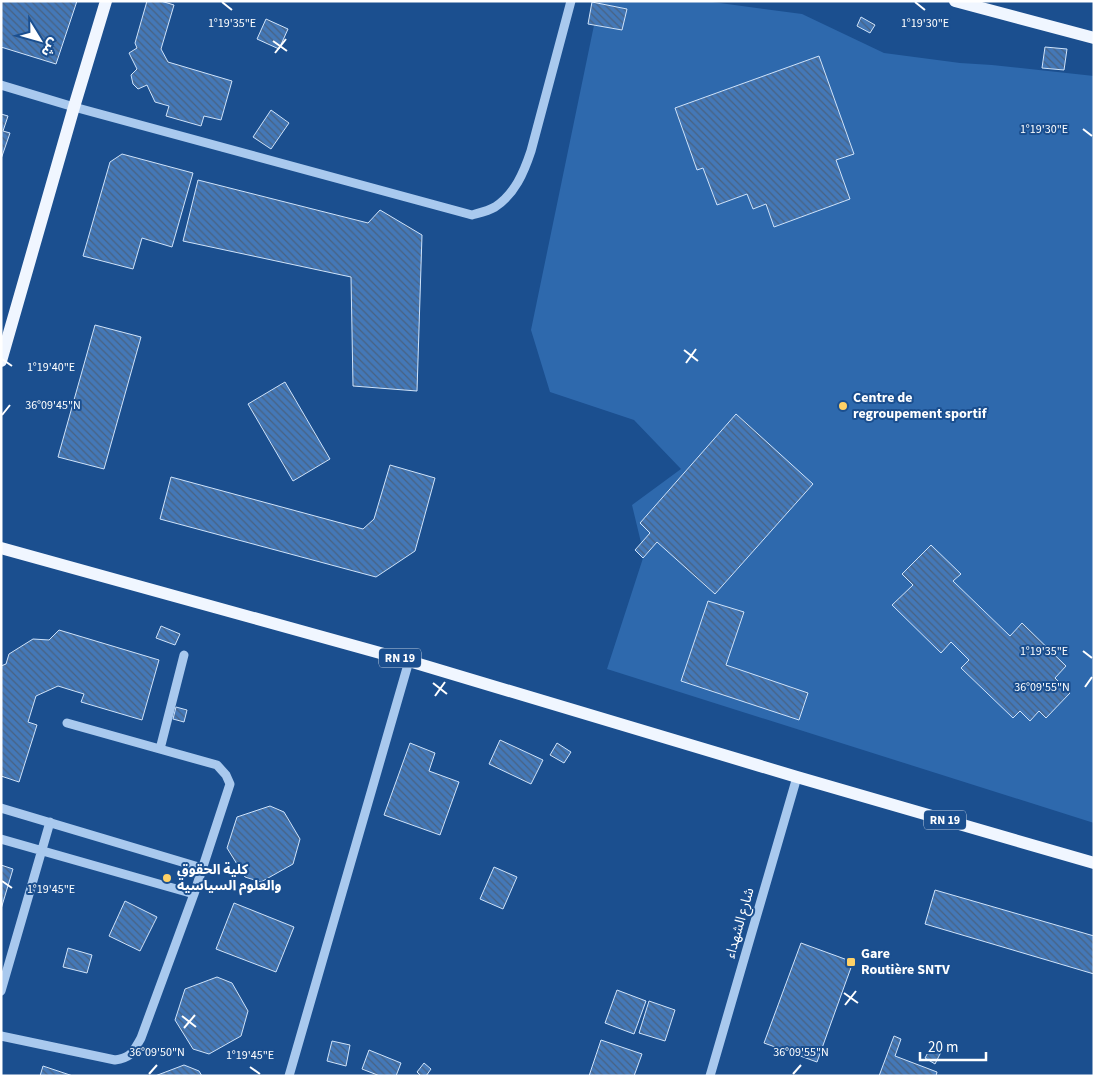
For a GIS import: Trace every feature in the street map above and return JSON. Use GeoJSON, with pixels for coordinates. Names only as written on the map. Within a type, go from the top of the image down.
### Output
{"type":"FeatureCollection","features":[{"type":"Feature","properties":{"kind":"main road"},"geometry":{"type":"LineString","coordinates":[[1,361],[106,1]]}},
{"type":"Feature","properties":{"kind":"main road"},"geometry":{"type":"LineString","coordinates":[[955,1],[1094,38]]}},
{"type":"Feature","properties":{"kind":"main road","name":"RN 19"},"geometry":{"type":"LineString","coordinates":[[1,548],[409,661],[797,777],[1094,863]]}},
{"type":"Feature","properties":{"kind":"street"},"geometry":{"type":"LineString","coordinates":[[1,85],[74,107],[472,215],[494,207],[511,193],[524,172],[571,1]]}},
{"type":"Feature","properties":{"kind":"street"},"geometry":{"type":"LineString","coordinates":[[160,748],[184,655]]}},
{"type":"Feature","properties":{"kind":"street"},"geometry":{"type":"LineString","coordinates":[[289,1076],[409,661]]}},
{"type":"Feature","properties":{"kind":"street"},"geometry":{"type":"LineString","coordinates":[[1,1036],[115,1060],[125,1058],[133,1052],[141,1038],[194,894],[230,784],[226,775],[217,765],[67,723]]}},
{"type":"Feature","properties":{"kind":"street","name":"شارع الشهداء"},"geometry":{"type":"LineString","coordinates":[[710,1076],[797,777]]}},
{"type":"Feature","properties":{"kind":"street"},"geometry":{"type":"LineString","coordinates":[[1,808],[202,868]]}},
{"type":"Feature","properties":{"kind":"street"},"geometry":{"type":"LineString","coordinates":[[1,990],[50,822]]}},
{"type":"Feature","properties":{"kind":"street"},"geometry":{"type":"LineString","coordinates":[[1,839],[194,894]]}},
{"type":"Feature","properties":{"kind":"shaded area","name":"Centre de regroupement sportif"},"geometry":{"type":"Polygon","coordinates":[[[599,1],[705,1],[802,14],[884,53],[960,63],[1094,76],[1094,823],[607,669],[644,555],[632,505],[681,469],[634,420],[550,392],[531,330],[599,1]]]}},
{"type":"Feature","properties":{"kind":"building"},"geometry":{"type":"Polygon","coordinates":[[[1,1],[77,1],[56,64],[1,47],[1,1]]]}},
{"type":"Feature","properties":{"kind":"building"},"geometry":{"type":"Polygon","coordinates":[[[147,1],[161,1],[174,5],[161,49],[168,62],[232,81],[221,120],[204,116],[201,126],[166,116],[169,106],[155,102],[147,85],[138,89],[133,84],[131,75],[137,69],[129,53],[137,48],[135,43],[147,1]]]}},
{"type":"Feature","properties":{"kind":"building"},"geometry":{"type":"Polygon","coordinates":[[[592,2],[627,9],[622,30],[588,24],[592,2]]]}},
{"type":"Feature","properties":{"kind":"building"},"geometry":{"type":"Polygon","coordinates":[[[861,17],[875,25],[870,33],[857,26],[861,17]]]}},
{"type":"Feature","properties":{"kind":"building"},"geometry":{"type":"Polygon","coordinates":[[[266,19],[288,29],[279,49],[257,39],[266,19]]]}},
{"type":"Feature","properties":{"kind":"building"},"geometry":{"type":"Polygon","coordinates":[[[1045,47],[1067,49],[1064,70],[1042,68],[1045,47]]]}},
{"type":"Feature","properties":{"kind":"building"},"geometry":{"type":"Polygon","coordinates":[[[819,56],[854,154],[836,160],[850,199],[774,227],[766,204],[753,209],[747,194],[717,205],[703,168],[697,170],[675,108],[819,56]]]}},
{"type":"Feature","properties":{"kind":"building"},"geometry":{"type":"Polygon","coordinates":[[[271,110],[289,123],[271,149],[253,137],[271,110]]]}},
{"type":"Feature","properties":{"kind":"building"},"geometry":{"type":"Polygon","coordinates":[[[1,114],[8,116],[3,131],[10,133],[1,159],[1,114]]]}},
{"type":"Feature","properties":{"kind":"building"},"geometry":{"type":"Polygon","coordinates":[[[122,154],[193,173],[172,247],[142,238],[133,269],[83,256],[110,162],[122,154]]]}},
{"type":"Feature","properties":{"kind":"building"},"geometry":{"type":"Polygon","coordinates":[[[198,180],[368,223],[380,210],[422,235],[417,391],[353,386],[351,277],[183,241],[198,180]]]}},
{"type":"Feature","properties":{"kind":"building"},"geometry":{"type":"Polygon","coordinates":[[[95,325],[141,337],[104,469],[58,457],[95,325]]]}},
{"type":"Feature","properties":{"kind":"building"},"geometry":{"type":"Polygon","coordinates":[[[285,382],[330,459],[293,481],[248,404],[285,382]]]}},
{"type":"Feature","properties":{"kind":"building"},"geometry":{"type":"Polygon","coordinates":[[[736,414],[813,484],[715,594],[657,542],[643,558],[635,550],[650,533],[640,523],[736,414]]]}},
{"type":"Feature","properties":{"kind":"building"},"geometry":{"type":"Polygon","coordinates":[[[390,465],[435,478],[415,551],[376,577],[160,519],[171,477],[363,529],[374,519],[390,465]]]}},
{"type":"Feature","properties":{"kind":"building"},"geometry":{"type":"Polygon","coordinates":[[[931,545],[961,574],[953,581],[1010,636],[1022,623],[1066,666],[1055,678],[1070,693],[1046,718],[1039,711],[1030,721],[1020,711],[1013,718],[961,668],[969,660],[951,642],[941,653],[892,605],[913,585],[902,574],[931,545]]]}},
{"type":"Feature","properties":{"kind":"building"},"geometry":{"type":"Polygon","coordinates":[[[708,601],[744,612],[726,665],[808,693],[799,720],[681,681],[708,601]]]}},
{"type":"Feature","properties":{"kind":"building"},"geometry":{"type":"Polygon","coordinates":[[[161,626],[180,634],[175,645],[156,638],[161,626]]]}},
{"type":"Feature","properties":{"kind":"building"},"geometry":{"type":"Polygon","coordinates":[[[59,630],[159,660],[142,720],[81,702],[84,694],[58,686],[36,696],[28,722],[37,725],[19,782],[1,776],[1,666],[6,664],[9,654],[33,639],[49,640],[59,630]]]}},
{"type":"Feature","properties":{"kind":"building"},"geometry":{"type":"Polygon","coordinates":[[[176,707],[187,710],[184,722],[173,719],[176,707]]]}},
{"type":"Feature","properties":{"kind":"building"},"geometry":{"type":"Polygon","coordinates":[[[500,740],[543,760],[531,784],[489,764],[500,740]]]}},
{"type":"Feature","properties":{"kind":"building"},"geometry":{"type":"Polygon","coordinates":[[[410,743],[435,753],[429,771],[459,782],[440,835],[384,815],[410,743]]]}},
{"type":"Feature","properties":{"kind":"building"},"geometry":{"type":"Polygon","coordinates":[[[557,743],[571,752],[564,763],[550,755],[557,743]]]}},
{"type":"Feature","properties":{"kind":"building"},"geometry":{"type":"Polygon","coordinates":[[[270,806],[284,812],[300,839],[293,864],[261,882],[245,877],[227,848],[237,817],[270,806]]]}},
{"type":"Feature","properties":{"kind":"building"},"geometry":{"type":"Polygon","coordinates":[[[1,865],[13,869],[1,909],[1,865]]]}},
{"type":"Feature","properties":{"kind":"building"},"geometry":{"type":"Polygon","coordinates":[[[494,867],[517,877],[503,909],[480,899],[494,867]]]}},
{"type":"Feature","properties":{"kind":"building"},"geometry":{"type":"Polygon","coordinates":[[[935,890],[1094,936],[1094,974],[925,924],[935,890]]]}},
{"type":"Feature","properties":{"kind":"building"},"geometry":{"type":"Polygon","coordinates":[[[125,901],[157,917],[140,951],[109,936],[125,901]]]}},
{"type":"Feature","properties":{"kind":"building"},"geometry":{"type":"Polygon","coordinates":[[[234,903],[294,927],[276,972],[216,949],[234,903]]]}},
{"type":"Feature","properties":{"kind":"building"},"geometry":{"type":"Polygon","coordinates":[[[801,943],[853,962],[817,1062],[764,1043],[801,943]]]}},
{"type":"Feature","properties":{"kind":"building"},"geometry":{"type":"Polygon","coordinates":[[[68,948],[92,955],[87,973],[63,967],[68,948]]]}},
{"type":"Feature","properties":{"kind":"building"},"geometry":{"type":"Polygon","coordinates":[[[217,977],[232,983],[248,1011],[241,1036],[209,1054],[193,1049],[175,1020],[185,989],[217,977]]]}},
{"type":"Feature","properties":{"kind":"building"},"geometry":{"type":"Polygon","coordinates":[[[617,990],[646,1001],[634,1034],[605,1023],[617,990]]]}},
{"type":"Feature","properties":{"kind":"building"},"geometry":{"type":"Polygon","coordinates":[[[649,1001],[675,1010],[665,1041],[639,1033],[649,1001]]]}},
{"type":"Feature","properties":{"kind":"building"},"geometry":{"type":"Polygon","coordinates":[[[894,1036],[901,1039],[895,1056],[937,1072],[936,1076],[879,1076],[894,1036]]]}},
{"type":"Feature","properties":{"kind":"building"},"geometry":{"type":"Polygon","coordinates":[[[601,1040],[642,1054],[634,1076],[589,1076],[601,1040]]]}},
{"type":"Feature","properties":{"kind":"building"},"geometry":{"type":"Polygon","coordinates":[[[332,1041],[350,1045],[346,1066],[327,1061],[332,1041]]]}},
{"type":"Feature","properties":{"kind":"building"},"geometry":{"type":"Polygon","coordinates":[[[932,1045],[942,1050],[935,1064],[925,1058],[932,1045]]]}},
{"type":"Feature","properties":{"kind":"building"},"geometry":{"type":"Polygon","coordinates":[[[369,1050],[401,1063],[396,1076],[380,1076],[362,1069],[369,1050]]]}},
{"type":"Feature","properties":{"kind":"building"},"geometry":{"type":"Polygon","coordinates":[[[424,1063],[431,1069],[426,1076],[421,1076],[417,1072],[424,1063]]]}},
{"type":"Feature","properties":{"kind":"building"},"geometry":{"type":"Polygon","coordinates":[[[184,1065],[199,1071],[202,1076],[155,1076],[184,1065]]]}},
{"type":"Feature","properties":{"kind":"building"},"geometry":{"type":"Polygon","coordinates":[[[43,1066],[73,1076],[40,1076],[43,1066]]]}},
{"type":"Feature","properties":{"kind":"place","name":"Centre de regroupement sportif"},"geometry":{"type":"Point","coordinates":[843,406]}},
{"type":"Feature","properties":{"kind":"place","name":"كلية الحقوق والعلوم السياسية"},"geometry":{"type":"Point","coordinates":[167,878]}},
{"type":"Feature","properties":{"kind":"place","name":"Gare Routière SNTV"},"geometry":{"type":"Point","coordinates":[851,962]}}]}
